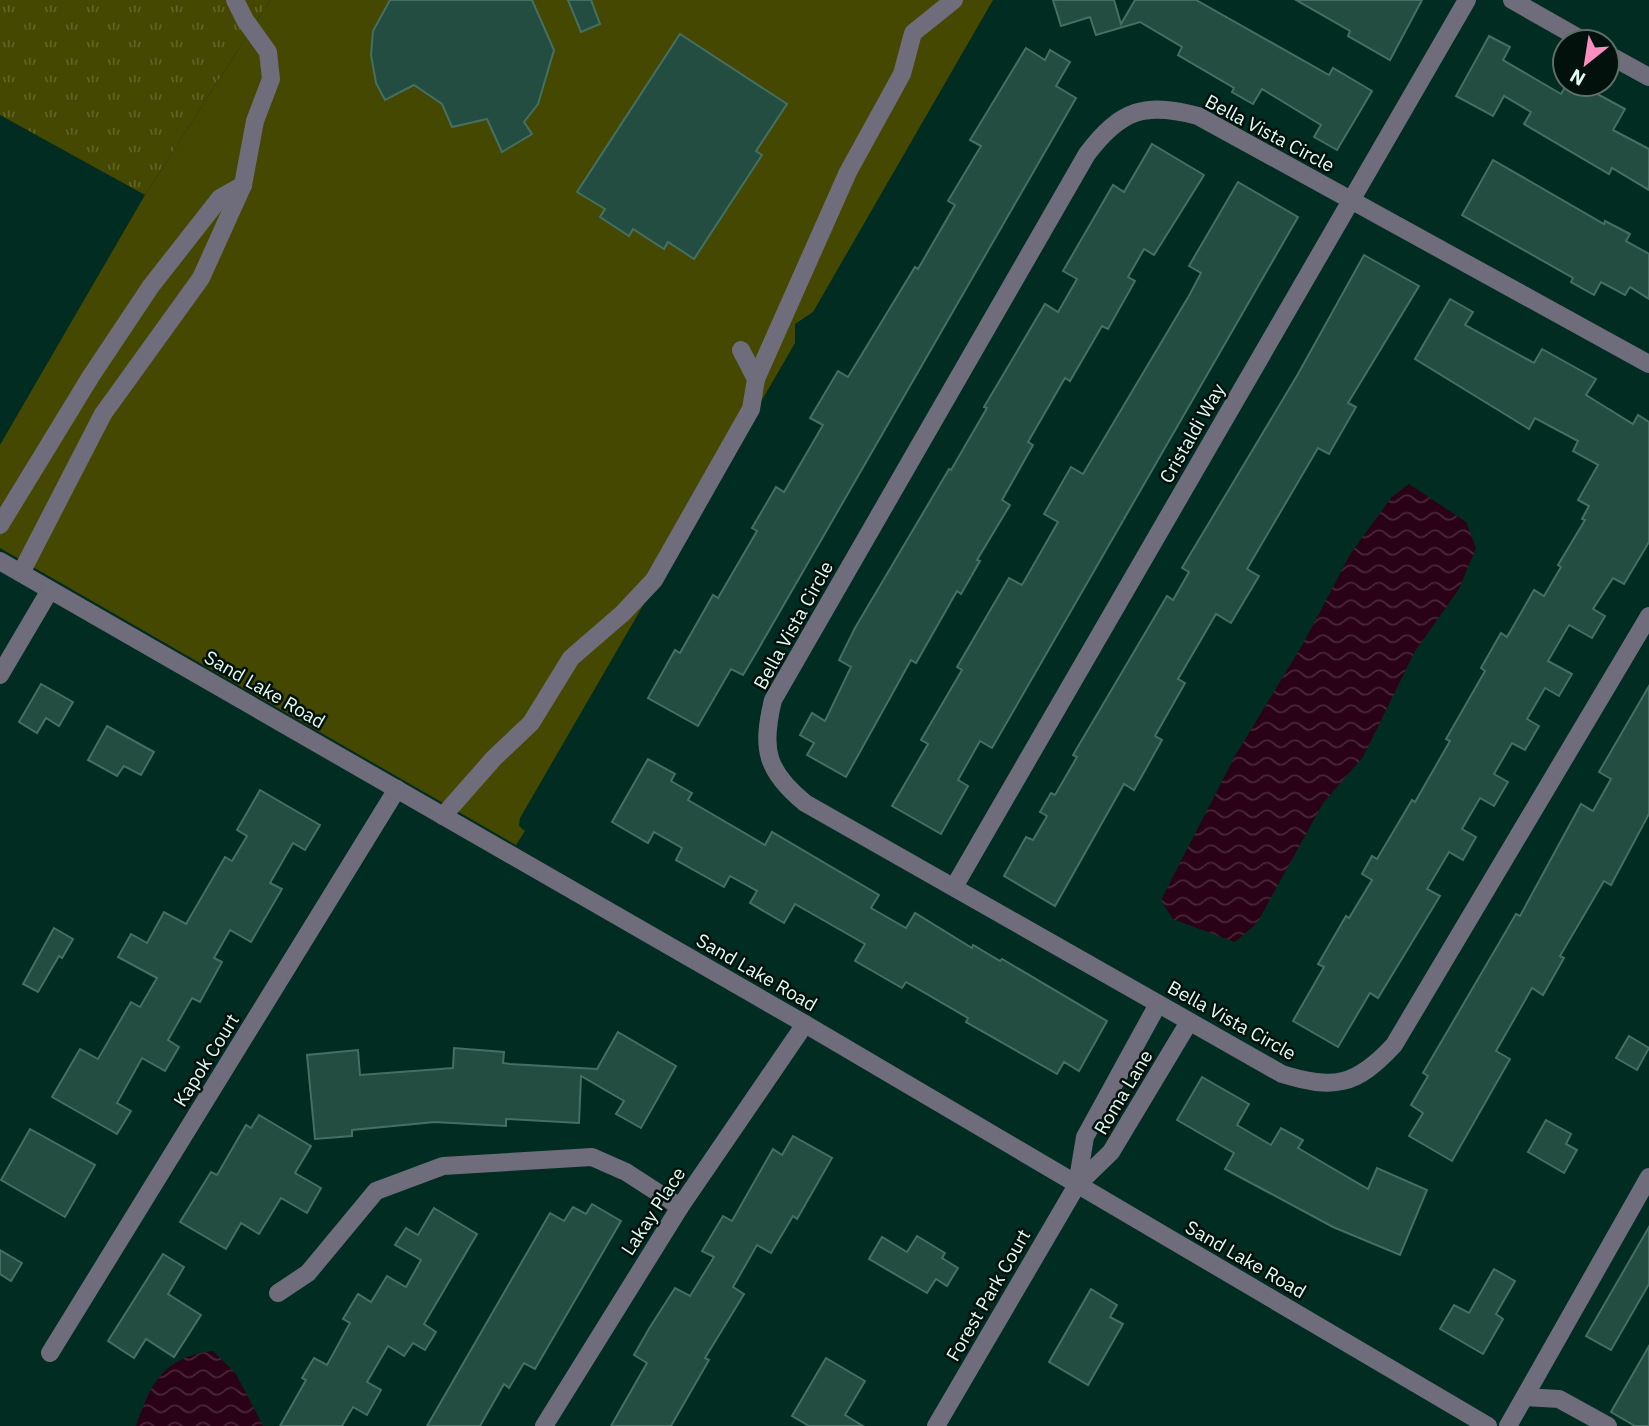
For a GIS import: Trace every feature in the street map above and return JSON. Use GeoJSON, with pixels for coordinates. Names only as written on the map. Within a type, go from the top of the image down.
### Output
{"type":"FeatureCollection","features":[{"type":"Feature","properties":{"kind":"street"},"geometry":{"type":"LineString","coordinates":[[21,573],[103,414],[201,278],[243,185],[255,121],[271,79],[268,52],[245,20],[236,0]]}},
{"type":"Feature","properties":{"kind":"street"},"geometry":{"type":"LineString","coordinates":[[443,816],[494,758],[531,723],[571,659],[623,613],[654,580],[751,410],[756,380],[848,172],[902,74],[914,33],[954,0]]}},
{"type":"Feature","properties":{"kind":"street","name":"Cristaldi Way"},"geometry":{"type":"LineString","coordinates":[[954,887],[1467,0]]}},
{"type":"Feature","properties":{"kind":"street"},"geometry":{"type":"LineString","coordinates":[[1512,0],[1561,28]]}},
{"type":"Feature","properties":{"kind":"street"},"geometry":{"type":"LineString","coordinates":[[1621,62],[1649,78]]}},
{"type":"Feature","properties":{"kind":"street","name":"Bella Vista Circle"},"geometry":{"type":"LineString","coordinates":[[1649,365],[1198,116],[1166,107],[1134,113],[1105,130],[1087,154],[773,700],[766,728],[767,757],[782,785],[805,803],[1282,1074],[1316,1084],[1348,1080],[1373,1067],[1394,1045],[1649,616]]}},
{"type":"Feature","properties":{"kind":"street"},"geometry":{"type":"LineString","coordinates":[[0,525],[91,376],[151,286],[220,198],[243,185]]}},
{"type":"Feature","properties":{"kind":"street"},"geometry":{"type":"LineString","coordinates":[[741,350],[756,380]]}},
{"type":"Feature","properties":{"kind":"street","name":"Sand Lake Road"},"geometry":{"type":"LineString","coordinates":[[0,561],[805,1024],[1488,1426]]}},
{"type":"Feature","properties":{"kind":"street"},"geometry":{"type":"LineString","coordinates":[[0,676],[50,590]]}},
{"type":"Feature","properties":{"kind":"street","name":"Kapok Court"},"geometry":{"type":"LineString","coordinates":[[50,1353],[397,789]]}},
{"type":"Feature","properties":{"kind":"street","name":"Roma Lane"},"geometry":{"type":"LineString","coordinates":[[1077,1185],[1085,1137],[1158,1004]]}},
{"type":"Feature","properties":{"kind":"street","name":"Roma Lane"},"geometry":{"type":"LineString","coordinates":[[1077,1185],[1111,1152],[1189,1022]]}},
{"type":"Feature","properties":{"kind":"street","name":"Lakay Place"},"geometry":{"type":"LineString","coordinates":[[544,1426],[680,1207],[805,1024]]}},
{"type":"Feature","properties":{"kind":"street"},"geometry":{"type":"LineString","coordinates":[[1119,1075],[1147,1091]]}},
{"type":"Feature","properties":{"kind":"street"},"geometry":{"type":"LineString","coordinates":[[278,1293],[308,1273],[376,1191],[443,1166],[592,1157],[626,1172],[680,1207]]}},
{"type":"Feature","properties":{"kind":"street"},"geometry":{"type":"LineString","coordinates":[[1508,1426],[1649,1177]]}},
{"type":"Feature","properties":{"kind":"street","name":"Forest Park Court"},"geometry":{"type":"LineString","coordinates":[[936,1426],[1077,1185]]}},
{"type":"Feature","properties":{"kind":"street"},"geometry":{"type":"LineString","coordinates":[[1525,1396],[1559,1399],[1608,1426]]}},
{"type":"Feature","properties":{"kind":"green space"},"geometry":{"type":"Polygon","coordinates":[[[0,0],[270,0],[145,195],[0,115],[0,0]]]}},
{"type":"Feature","properties":{"kind":"green space"},"geometry":{"type":"Polygon","coordinates":[[[270,0],[993,0],[813,312],[795,324],[795,343],[520,818],[519,826],[525,831],[516,845],[0,548],[0,445],[145,195],[270,0]]]}},
{"type":"Feature","properties":{"kind":"water"},"geometry":{"type":"Polygon","coordinates":[[[1409,484],[1466,522],[1476,548],[1459,589],[1415,651],[1363,757],[1323,803],[1257,923],[1235,942],[1173,919],[1161,900],[1235,756],[1303,644],[1351,553],[1392,497],[1409,484]]]}},
{"type":"Feature","properties":{"kind":"water"},"geometry":{"type":"Polygon","coordinates":[[[213,1351],[236,1374],[263,1426],[136,1426],[147,1397],[162,1374],[182,1359],[213,1351]]]}},
{"type":"Feature","properties":{"kind":"building"},"geometry":{"type":"Polygon","coordinates":[[[390,0],[532,0],[554,50],[538,104],[524,122],[532,134],[502,152],[487,119],[452,127],[442,104],[414,85],[385,100],[376,83],[371,55],[373,31],[390,0]]]}},
{"type":"Feature","properties":{"kind":"building"},"geometry":{"type":"Polygon","coordinates":[[[568,0],[591,0],[600,24],[581,32],[568,0]]]}},
{"type":"Feature","properties":{"kind":"building"},"geometry":{"type":"Polygon","coordinates":[[[1053,0],[1114,0],[1121,24],[1135,0],[1196,0],[1329,75],[1333,68],[1372,91],[1337,150],[1314,137],[1321,125],[1262,89],[1253,104],[1232,92],[1234,88],[1178,55],[1182,47],[1140,22],[1096,35],[1090,17],[1061,26],[1053,0]]]}},
{"type":"Feature","properties":{"kind":"building"},"geometry":{"type":"Polygon","coordinates":[[[1296,0],[1422,0],[1390,60],[1348,36],[1350,31],[1296,0]]]}},
{"type":"Feature","properties":{"kind":"building"},"geometry":{"type":"Polygon","coordinates":[[[680,34],[787,104],[756,151],[762,155],[694,259],[668,242],[664,249],[633,229],[629,236],[600,217],[605,209],[577,192],[680,34]]]}},
{"type":"Feature","properties":{"kind":"building"},"geometry":{"type":"Polygon","coordinates":[[[1489,36],[1510,47],[1503,60],[1551,88],[1551,98],[1605,98],[1625,109],[1613,130],[1649,149],[1649,190],[1612,168],[1609,174],[1524,124],[1531,112],[1504,96],[1493,116],[1456,96],[1489,36]]]}},
{"type":"Feature","properties":{"kind":"building"},"geometry":{"type":"Polygon","coordinates":[[[1026,48],[1045,60],[1050,50],[1070,62],[1056,86],[1076,98],[743,675],[731,669],[698,726],[648,698],[675,650],[680,653],[713,595],[718,598],[757,531],[752,528],[776,487],[784,492],[823,425],[810,418],[838,371],[848,377],[915,267],[918,269],[955,205],[948,201],[981,146],[970,140],[1026,48]]]}},
{"type":"Feature","properties":{"kind":"building"},"geometry":{"type":"Polygon","coordinates":[[[1152,144],[1204,175],[1154,255],[1144,249],[1128,277],[1135,281],[1108,329],[1102,326],[1070,381],[1065,378],[1028,442],[1033,445],[1002,500],[1010,505],[977,560],[980,561],[961,594],[957,591],[916,663],[911,660],[846,777],[807,755],[814,743],[800,735],[812,713],[825,721],[851,667],[839,660],[855,628],[949,469],[951,470],[987,408],[984,407],[1045,304],[1058,312],[1077,279],[1063,271],[1113,185],[1124,192],[1152,144]]]}},
{"type":"Feature","properties":{"kind":"building"},"geometry":{"type":"Polygon","coordinates":[[[1493,160],[1604,224],[1605,221],[1630,234],[1626,241],[1649,254],[1649,299],[1630,287],[1625,295],[1601,282],[1594,295],[1571,282],[1573,278],[1462,215],[1493,160]]]}},
{"type":"Feature","properties":{"kind":"building"},"geometry":{"type":"Polygon","coordinates":[[[1238,182],[1298,217],[992,748],[980,741],[958,780],[968,786],[941,834],[892,806],[928,744],[921,740],[962,670],[957,667],[1009,578],[1022,585],[1058,522],[1044,514],[1071,467],[1083,474],[1190,294],[1201,273],[1189,266],[1238,182]]]}},
{"type":"Feature","properties":{"kind":"building"},"geometry":{"type":"Polygon","coordinates":[[[1364,255],[1419,286],[1348,403],[1356,407],[1329,454],[1318,448],[1247,569],[1259,576],[1231,623],[1216,614],[1178,679],[1185,683],[1155,736],[1162,740],[1134,790],[1124,784],[1055,906],[1004,876],[1026,837],[1033,840],[1047,816],[1040,812],[1051,793],[1055,795],[1077,757],[1073,755],[1167,596],[1173,600],[1189,572],[1182,568],[1298,374],[1364,255]]]}},
{"type":"Feature","properties":{"kind":"building"},"geometry":{"type":"Polygon","coordinates":[[[1450,299],[1473,312],[1465,325],[1534,363],[1542,349],[1596,379],[1586,395],[1633,424],[1638,415],[1649,422],[1649,542],[1624,584],[1613,578],[1593,609],[1605,616],[1592,638],[1569,625],[1548,661],[1572,674],[1559,696],[1545,688],[1527,719],[1539,726],[1525,750],[1512,743],[1494,774],[1508,782],[1494,806],[1480,798],[1462,829],[1476,837],[1463,860],[1449,852],[1427,889],[1440,896],[1378,998],[1370,993],[1338,1047],[1293,1021],[1324,967],[1318,964],[1346,916],[1349,918],[1372,880],[1362,874],[1372,856],[1377,859],[1412,800],[1415,802],[1450,741],[1446,739],[1485,671],[1481,668],[1501,633],[1507,637],[1534,590],[1544,596],[1561,567],[1558,565],[1585,520],[1582,519],[1589,506],[1578,500],[1598,465],[1573,451],[1578,441],[1535,418],[1529,429],[1415,359],[1450,299]]]}},
{"type":"Feature","properties":{"kind":"building"},"geometry":{"type":"Polygon","coordinates":[[[41,684],[73,702],[59,726],[46,718],[37,733],[19,722],[41,684]]]}},
{"type":"Feature","properties":{"kind":"building"},"geometry":{"type":"Polygon","coordinates":[[[1649,686],[1649,814],[1611,885],[1604,881],[1560,956],[1564,958],[1543,995],[1532,988],[1496,1051],[1510,1059],[1452,1161],[1409,1136],[1423,1113],[1411,1105],[1428,1076],[1423,1073],[1516,914],[1520,916],[1581,804],[1593,811],[1611,779],[1599,772],[1649,686]]]}},
{"type":"Feature","properties":{"kind":"building"},"geometry":{"type":"Polygon","coordinates":[[[107,726],[154,752],[141,775],[124,766],[117,776],[88,760],[107,726]]]}},
{"type":"Feature","properties":{"kind":"building"},"geometry":{"type":"Polygon","coordinates":[[[648,759],[675,774],[671,781],[692,793],[688,800],[765,845],[772,832],[879,895],[871,908],[906,928],[915,913],[972,948],[973,945],[1000,961],[1002,959],[1107,1021],[1079,1071],[1064,1062],[1057,1074],[966,1022],[968,1018],[906,982],[902,988],[855,961],[865,944],[795,904],[784,923],[750,903],[757,891],[730,876],[724,887],[676,860],[682,848],[654,832],[648,843],[612,822],[648,759]]]}},
{"type":"Feature","properties":{"kind":"building"},"geometry":{"type":"Polygon","coordinates":[[[260,790],[320,825],[305,850],[293,843],[270,883],[282,889],[251,942],[230,930],[214,958],[222,962],[200,1002],[192,998],[168,1040],[179,1047],[165,1071],[142,1058],[117,1103],[131,1111],[117,1134],[52,1097],[80,1049],[98,1059],[131,1002],[140,1007],[157,978],[118,957],[131,934],[147,943],[164,912],[186,924],[225,857],[232,861],[247,836],[237,830],[260,790]]]}},
{"type":"Feature","properties":{"kind":"building"},"geometry":{"type":"Polygon","coordinates":[[[54,928],[73,939],[62,958],[59,956],[38,992],[23,984],[54,928]]]}},
{"type":"Feature","properties":{"kind":"building"},"geometry":{"type":"Polygon","coordinates":[[[618,1032],[676,1066],[641,1128],[616,1114],[624,1101],[581,1076],[579,1123],[506,1119],[506,1126],[435,1122],[352,1130],[352,1136],[315,1139],[307,1055],[358,1050],[360,1075],[453,1068],[454,1048],[504,1052],[503,1063],[597,1069],[618,1032]]]}},
{"type":"Feature","properties":{"kind":"building"},"geometry":{"type":"Polygon","coordinates":[[[1629,1036],[1649,1048],[1637,1070],[1616,1058],[1629,1036]]]}},
{"type":"Feature","properties":{"kind":"building"},"geometry":{"type":"Polygon","coordinates":[[[1202,1077],[1249,1104],[1237,1125],[1271,1145],[1281,1128],[1303,1140],[1298,1148],[1368,1189],[1377,1168],[1427,1190],[1400,1255],[1333,1227],[1225,1169],[1234,1153],[1177,1120],[1202,1077]]]}},
{"type":"Feature","properties":{"kind":"building"},"geometry":{"type":"Polygon","coordinates":[[[259,1115],[311,1146],[295,1173],[321,1188],[307,1213],[281,1198],[259,1234],[241,1223],[226,1249],[180,1222],[211,1172],[217,1175],[246,1125],[251,1128],[259,1115]]]}},
{"type":"Feature","properties":{"kind":"building"},"geometry":{"type":"Polygon","coordinates":[[[1546,1120],[1571,1134],[1566,1144],[1577,1150],[1564,1173],[1528,1152],[1546,1120]]]}},
{"type":"Feature","properties":{"kind":"building"},"geometry":{"type":"Polygon","coordinates":[[[30,1129],[95,1165],[65,1217],[1,1180],[30,1129]]]}},
{"type":"Feature","properties":{"kind":"building"},"geometry":{"type":"Polygon","coordinates":[[[793,1136],[832,1158],[797,1219],[793,1216],[771,1253],[757,1245],[733,1287],[744,1294],[705,1358],[709,1360],[671,1426],[611,1426],[647,1363],[634,1355],[650,1327],[675,1288],[690,1296],[714,1257],[702,1251],[723,1216],[732,1221],[773,1149],[782,1155],[793,1136]]]}},
{"type":"Feature","properties":{"kind":"building"},"geometry":{"type":"Polygon","coordinates":[[[592,1204],[621,1221],[535,1369],[524,1363],[509,1388],[504,1384],[480,1426],[427,1426],[550,1213],[564,1221],[573,1207],[586,1214],[592,1204]]]}},
{"type":"Feature","properties":{"kind":"building"},"geometry":{"type":"Polygon","coordinates":[[[434,1208],[477,1234],[424,1324],[436,1332],[425,1350],[413,1343],[404,1356],[388,1346],[367,1382],[381,1390],[367,1415],[353,1407],[342,1426],[280,1426],[306,1380],[302,1378],[314,1358],[327,1365],[350,1323],[343,1319],[358,1294],[371,1302],[387,1276],[406,1287],[421,1260],[395,1245],[406,1228],[418,1235],[434,1208]]]}},
{"type":"Feature","properties":{"kind":"building"},"geometry":{"type":"Polygon","coordinates":[[[1649,1227],[1649,1284],[1611,1350],[1586,1336],[1649,1227]]]}},
{"type":"Feature","properties":{"kind":"building"},"geometry":{"type":"Polygon","coordinates":[[[917,1236],[945,1253],[942,1258],[958,1268],[947,1286],[936,1279],[927,1293],[869,1259],[882,1237],[907,1252],[917,1236]]]}},
{"type":"Feature","properties":{"kind":"building"},"geometry":{"type":"Polygon","coordinates":[[[0,1250],[22,1263],[11,1281],[0,1274],[0,1250]]]}},
{"type":"Feature","properties":{"kind":"building"},"geometry":{"type":"Polygon","coordinates":[[[163,1254],[184,1267],[168,1294],[201,1315],[174,1357],[146,1339],[134,1358],[108,1341],[163,1254]]]}},
{"type":"Feature","properties":{"kind":"building"},"geometry":{"type":"Polygon","coordinates":[[[1494,1269],[1515,1281],[1496,1314],[1503,1319],[1483,1354],[1440,1329],[1454,1305],[1469,1313],[1494,1269]]]}},
{"type":"Feature","properties":{"kind":"building"},"geometry":{"type":"Polygon","coordinates":[[[1091,1289],[1117,1305],[1110,1317],[1123,1324],[1088,1385],[1049,1362],[1091,1289]]]}},
{"type":"Feature","properties":{"kind":"building"},"geometry":{"type":"Polygon","coordinates":[[[1649,1346],[1649,1426],[1635,1426],[1611,1412],[1649,1346]]]}},
{"type":"Feature","properties":{"kind":"building"},"geometry":{"type":"Polygon","coordinates":[[[826,1358],[865,1381],[845,1415],[863,1426],[809,1426],[792,1416],[826,1358]]]}}]}
